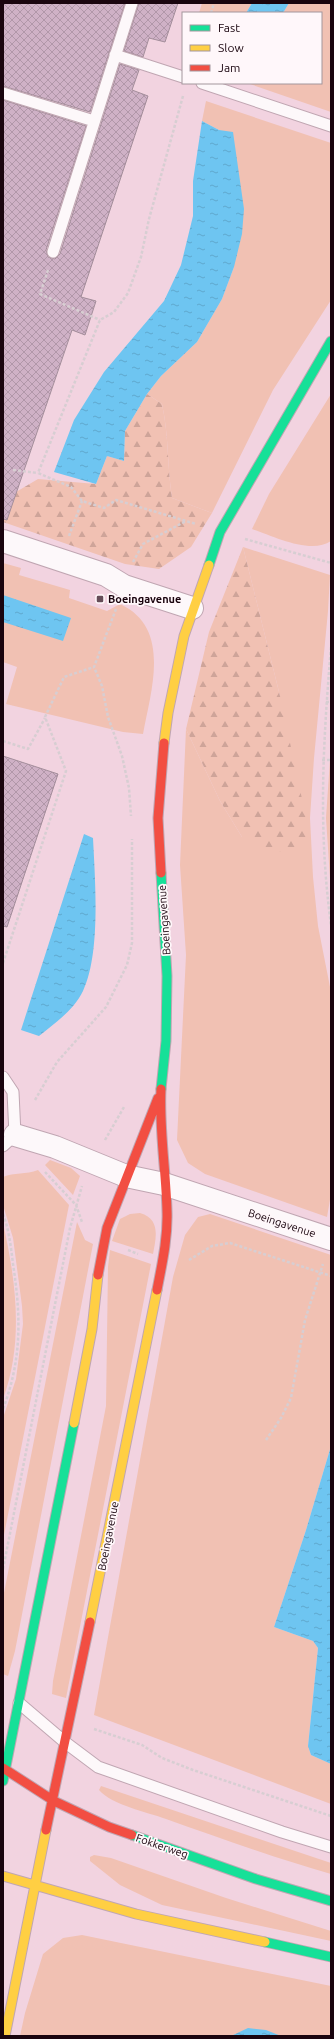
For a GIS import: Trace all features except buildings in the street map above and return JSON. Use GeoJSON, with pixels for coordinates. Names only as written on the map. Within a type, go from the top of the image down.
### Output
{"type":"FeatureCollection","features":[{"type":"Feature","properties":{"kind":"street","name":"Boeingavenue"},"geometry":{"type":"LineString","coordinates":[[5,2036],[34,1885],[66,1743],[165,1248],[167,1212],[164,1184],[161,1091],[166,1041],[167,976],[159,855],[159,793],[168,713],[176,666],[192,608],[220,532],[331,341]]}},
{"type":"Feature","properties":{"kind":"street"},"geometry":{"type":"LineString","coordinates":[[3,542],[106,575],[124,586],[192,608]]}},
{"type":"Feature","properties":{"kind":"street","name":"Boeingavenue"},"geometry":{"type":"LineString","coordinates":[[3,1781],[4,1768],[19,1703],[92,1330],[98,1270],[103,1242],[112,1210],[161,1091]]}},
{"type":"Feature","properties":{"kind":"street","name":"Boeingavenue"},"geometry":{"type":"LineString","coordinates":[[7,1137],[40,1142],[126,1176],[164,1184],[331,1239]]}},
{"type":"Feature","properties":{"kind":"street","name":"Fokkerweg"},"geometry":{"type":"LineString","coordinates":[[4,1768],[54,1801],[109,1827],[256,1879],[331,1902]]}},
{"type":"Feature","properties":{"kind":"street"},"geometry":{"type":"LineString","coordinates":[[3,1876],[136,1914],[331,1957]]}},
{"type":"Feature","properties":{"kind":"lane"},"geometry":{"type":"LineString","coordinates":[[53,252],[132,3]]}},
{"type":"Feature","properties":{"kind":"lane"},"geometry":{"type":"LineString","coordinates":[[115,55],[182,77]]}},
{"type":"Feature","properties":{"kind":"lane"},"geometry":{"type":"LineString","coordinates":[[205,84],[331,126]]}},
{"type":"Feature","properties":{"kind":"lane"},"geometry":{"type":"LineString","coordinates":[[3,93],[94,122]]}},
{"type":"Feature","properties":{"kind":"lane"},"geometry":{"type":"LineString","coordinates":[[3,1077],[13,1092],[7,1137]]}},
{"type":"Feature","properties":{"kind":"lane"},"geometry":{"type":"LineString","coordinates":[[19,1703],[66,1743],[102,1769],[282,1832],[331,1847]]}},
{"type":"Feature","properties":{"kind":"path"},"geometry":{"type":"LineString","coordinates":[[38,473],[100,320],[114,312],[128,293],[141,257],[149,219],[185,91]]}},
{"type":"Feature","properties":{"kind":"path"},"geometry":{"type":"LineString","coordinates":[[53,252],[40,294],[100,320]]}},
{"type":"Feature","properties":{"kind":"path"},"geometry":{"type":"LineString","coordinates":[[13,470],[38,473],[71,487],[82,501],[104,508],[116,500],[220,532],[331,563]]}},
{"type":"Feature","properties":{"kind":"path"},"geometry":{"type":"LineString","coordinates":[[67,542],[82,501]]}},
{"type":"Feature","properties":{"kind":"path"},"geometry":{"type":"LineString","coordinates":[[132,564],[143,544],[160,533],[186,521]]}},
{"type":"Feature","properties":{"kind":"path"},"geometry":{"type":"LineString","coordinates":[[124,586],[94,666],[102,686],[108,717],[122,756],[128,788],[131,823]]}},
{"type":"Feature","properties":{"kind":"path"},"geometry":{"type":"LineString","coordinates":[[331,647],[322,760],[324,859],[331,925]]}},
{"type":"Feature","properties":{"kind":"path"},"geometry":{"type":"LineString","coordinates":[[3,741],[28,749],[64,678],[94,666]]}},
{"type":"Feature","properties":{"kind":"path"},"geometry":{"type":"LineString","coordinates":[[326,702],[331,702]]}},
{"type":"Feature","properties":{"kind":"path"},"geometry":{"type":"LineString","coordinates":[[3,963],[66,771],[45,718]]}},
{"type":"Feature","properties":{"kind":"path"},"geometry":{"type":"LineString","coordinates":[[322,760],[331,760]]}},
{"type":"Feature","properties":{"kind":"path"},"geometry":{"type":"LineString","coordinates":[[7,1137],[57,1062],[106,1007],[127,965],[132,943],[132,837]]}},
{"type":"Feature","properties":{"kind":"path"},"geometry":{"type":"LineString","coordinates":[[3,1569],[74,1210],[79,1192],[94,1163]]}},
{"type":"Feature","properties":{"kind":"path"},"geometry":{"type":"LineString","coordinates":[[3,1214],[11,1248],[19,1320],[15,1367],[3,1409]]}},
{"type":"Feature","properties":{"kind":"path"},"geometry":{"type":"LineString","coordinates":[[266,1440],[281,1418],[291,1398],[306,1320],[320,1272]]}},
{"type":"Feature","properties":{"kind":"path"},"geometry":{"type":"LineString","coordinates":[[70,1721],[142,1745],[162,1758],[193,1770],[331,1816]]}},
{"type":"Feature","properties":{"kind":"green space"},"geometry":{"type":"Polygon","coordinates":[[[202,3],[252,3],[247,12],[199,12],[202,3]]]}},
{"type":"Feature","properties":{"kind":"green space"},"geometry":{"type":"Polygon","coordinates":[[[289,3],[331,3],[331,112],[250,84],[322,84],[322,12],[284,12],[289,3]]]}},
{"type":"Feature","properties":{"kind":"green space"},"geometry":{"type":"Polygon","coordinates":[[[206,101],[331,143],[331,300],[273,390],[212,513],[172,498],[166,428],[162,404],[147,394],[161,376],[197,342],[222,299],[234,267],[219,130],[202,121],[206,101]]]}},
{"type":"Feature","properties":{"kind":"green space"},"geometry":{"type":"Polygon","coordinates":[[[147,394],[162,404],[166,428],[172,498],[212,513],[191,547],[159,569],[125,564],[3,522],[3,488],[16,492],[38,479],[96,484],[107,456],[124,461],[125,431],[147,394]]]}},
{"type":"Feature","properties":{"kind":"green space"},"geometry":{"type":"Polygon","coordinates":[[[331,394],[331,541],[323,545],[303,545],[281,540],[252,529],[269,494],[331,394]]]}},
{"type":"Feature","properties":{"kind":"green space"},"geometry":{"type":"Polygon","coordinates":[[[243,547],[330,575],[310,818],[313,877],[318,926],[331,992],[331,1194],[327,1217],[205,1174],[188,1163],[177,1140],[186,955],[180,865],[186,729],[220,801],[242,837],[280,696],[243,547]]]}},
{"type":"Feature","properties":{"kind":"green space"},"geometry":{"type":"Polygon","coordinates":[[[243,547],[280,696],[311,841],[285,852],[263,849],[242,837],[220,801],[186,729],[209,632],[243,547]]]}},
{"type":"Feature","properties":{"kind":"green space"},"geometry":{"type":"Polygon","coordinates":[[[3,563],[21,568],[19,575],[70,590],[69,598],[107,611],[120,604],[136,615],[147,628],[152,644],[154,662],[153,680],[143,734],[123,732],[6,704],[17,667],[3,662],[3,563]]]}},
{"type":"Feature","properties":{"kind":"green space"},"geometry":{"type":"Polygon","coordinates":[[[331,745],[331,894],[326,818],[331,745]]]}},
{"type":"Feature","properties":{"kind":"green space"},"geometry":{"type":"Polygon","coordinates":[[[50,1160],[71,1168],[80,1176],[73,1195],[45,1165],[50,1160]]]}},
{"type":"Feature","properties":{"kind":"green space"},"geometry":{"type":"Polygon","coordinates":[[[38,1170],[69,1205],[3,1540],[3,1418],[16,1379],[23,1324],[13,1238],[3,1205],[3,1177],[11,1174],[38,1170]]]}},
{"type":"Feature","properties":{"kind":"green space"},"geometry":{"type":"Polygon","coordinates":[[[140,1213],[147,1216],[151,1220],[156,1230],[153,1254],[112,1241],[120,1219],[130,1214],[140,1213]]]}},
{"type":"Feature","properties":{"kind":"green space"},"geometry":{"type":"Polygon","coordinates":[[[210,1214],[331,1255],[331,1446],[306,1530],[274,1627],[313,1641],[318,1648],[308,1746],[311,1755],[331,1764],[331,1804],[94,1715],[173,1277],[185,1235],[198,1217],[210,1214]]]}},
{"type":"Feature","properties":{"kind":"green space"},"geometry":{"type":"Polygon","coordinates":[[[77,1222],[85,1240],[93,1244],[15,1651],[8,1676],[3,1674],[3,1598],[77,1222]]]}},
{"type":"Feature","properties":{"kind":"green space"},"geometry":{"type":"Polygon","coordinates":[[[3,1223],[8,1245],[14,1289],[16,1334],[10,1377],[3,1399],[3,1223]]]}},
{"type":"Feature","properties":{"kind":"green space"},"geometry":{"type":"Polygon","coordinates":[[[110,1250],[151,1264],[66,1698],[52,1694],[53,1681],[106,1406],[108,1267],[110,1250]]]}},
{"type":"Feature","properties":{"kind":"green space"},"geometry":{"type":"Polygon","coordinates":[[[101,1786],[331,1863],[331,1874],[268,1855],[130,1808],[112,1800],[105,1795],[99,1790],[101,1786]]]}},
{"type":"Feature","properties":{"kind":"green space"},"geometry":{"type":"Polygon","coordinates":[[[94,1855],[111,1858],[226,1898],[331,1931],[331,1941],[162,1905],[120,1885],[90,1861],[90,1857],[94,1855]]]}},
{"type":"Feature","properties":{"kind":"green space"},"geometry":{"type":"Polygon","coordinates":[[[82,1935],[331,1986],[331,2036],[20,2036],[25,2013],[43,1954],[63,1938],[82,1935]]]}},
{"type":"Feature","properties":{"kind":"water"},"geometry":{"type":"Polygon","coordinates":[[[252,3],[289,3],[284,12],[247,12],[252,3]]]}},
{"type":"Feature","properties":{"kind":"water"},"geometry":{"type":"Polygon","coordinates":[[[202,121],[219,130],[233,132],[244,209],[242,234],[234,267],[222,299],[197,342],[161,376],[147,394],[125,431],[124,461],[107,456],[96,484],[54,472],[74,420],[104,372],[164,301],[181,265],[193,216],[193,181],[202,121]]]}},
{"type":"Feature","properties":{"kind":"water"},"geometry":{"type":"Polygon","coordinates":[[[3,595],[71,618],[63,641],[3,622],[3,595]]]}},
{"type":"Feature","properties":{"kind":"water"},"geometry":{"type":"Polygon","coordinates":[[[84,834],[93,838],[95,874],[95,937],[89,975],[83,991],[75,1004],[64,1016],[39,1036],[21,1030],[84,834]]]}},
{"type":"Feature","properties":{"kind":"water"},"geometry":{"type":"Polygon","coordinates":[[[331,1446],[331,1764],[311,1755],[308,1746],[318,1648],[313,1641],[274,1627],[306,1530],[331,1446]]]}},
{"type":"Feature","properties":{"kind":"water"},"geometry":{"type":"Polygon","coordinates":[[[248,2028],[266,2030],[281,2036],[231,2036],[248,2028]]]}},
{"type":"Feature","properties":{"kind":"traffic: fast"},"geometry":{"type":"LineString","coordinates":[[209,565],[220,532],[331,341]]}},
{"type":"Feature","properties":{"kind":"traffic: fast"},"geometry":{"type":"LineString","coordinates":[[161,873],[167,976],[166,1041],[161,1089]]}},
{"type":"Feature","properties":{"kind":"traffic: fast"},"geometry":{"type":"LineString","coordinates":[[3,1781],[74,1423]]}},
{"type":"Feature","properties":{"kind":"traffic: fast"},"geometry":{"type":"LineString","coordinates":[[132,1835],[256,1879],[331,1901]]}},
{"type":"Feature","properties":{"kind":"traffic: fast"},"geometry":{"type":"LineString","coordinates":[[265,1942],[331,1957]]}},
{"type":"Feature","properties":{"kind":"traffic: slow"},"geometry":{"type":"LineString","coordinates":[[164,743],[168,713],[184,636],[209,565]]}},
{"type":"Feature","properties":{"kind":"traffic: slow"},"geometry":{"type":"LineString","coordinates":[[74,1423],[92,1329],[98,1275]]}},
{"type":"Feature","properties":{"kind":"traffic: slow"},"geometry":{"type":"LineString","coordinates":[[90,1622],[157,1290]]}},
{"type":"Feature","properties":{"kind":"traffic: slow"},"geometry":{"type":"LineString","coordinates":[[5,2036],[46,1830]]}},
{"type":"Feature","properties":{"kind":"traffic: slow"},"geometry":{"type":"LineString","coordinates":[[3,1876],[136,1914],[265,1942]]}},
{"type":"Feature","properties":{"kind":"traffic: jam"},"geometry":{"type":"LineString","coordinates":[[161,873],[158,818],[164,743]]}},
{"type":"Feature","properties":{"kind":"traffic: jam"},"geometry":{"type":"LineString","coordinates":[[157,1290],[167,1231],[161,1120],[161,1089]]}},
{"type":"Feature","properties":{"kind":"traffic: jam"},"geometry":{"type":"LineString","coordinates":[[98,1275],[107,1228],[158,1098]]}},
{"type":"Feature","properties":{"kind":"traffic: jam"},"geometry":{"type":"LineString","coordinates":[[46,1830],[90,1622]]}},
{"type":"Feature","properties":{"kind":"traffic: jam"},"geometry":{"type":"LineString","coordinates":[[3,1768],[54,1801],[109,1827],[132,1835]]}},
{"type":"Feature","properties":{"kind":"place","name":"Boeingavenue"},"geometry":{"type":"Point","coordinates":[100,599]}}]}
